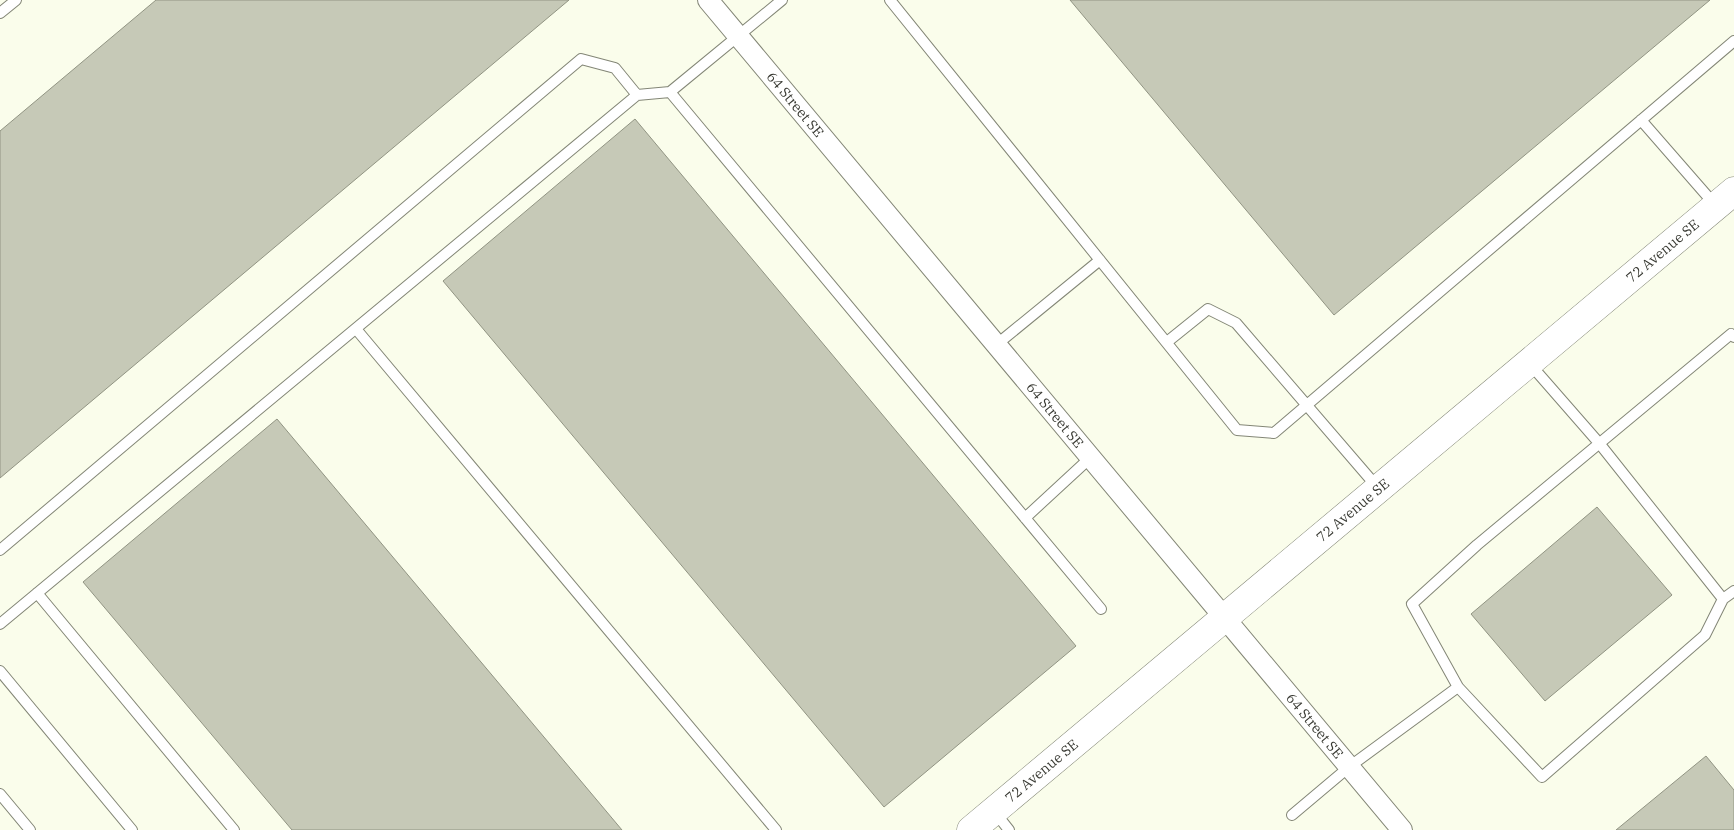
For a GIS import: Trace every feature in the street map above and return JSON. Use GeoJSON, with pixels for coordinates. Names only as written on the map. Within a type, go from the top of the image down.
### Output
{"type":"FeatureCollection","features":[{"type":"Feature","properties":{"kind":"street","name":"64 Street SE"},"geometry":{"type":"LineString","coordinates":[[708,0],[1402,830]]}},
{"type":"Feature","properties":{"kind":"street","name":"72 Avenue SE"},"geometry":{"type":"LineString","coordinates":[[971,830],[1001,820],[1224,618],[1725,199]]}},
{"type":"Feature","properties":{"kind":"lane"},"geometry":{"type":"LineString","coordinates":[[0,13],[16,0]]}},
{"type":"Feature","properties":{"kind":"lane"},"geometry":{"type":"LineString","coordinates":[[1,620],[637,96],[670,92],[782,0]]}},
{"type":"Feature","properties":{"kind":"lane"},"geometry":{"type":"LineString","coordinates":[[890,0],[1237,430],[1274,433],[1734,41]]}},
{"type":"Feature","properties":{"kind":"lane"},"geometry":{"type":"LineString","coordinates":[[0,550],[581,59],[615,68],[637,96]]}},
{"type":"Feature","properties":{"kind":"lane"},"geometry":{"type":"LineString","coordinates":[[670,92],[1101,609]]}},
{"type":"Feature","properties":{"kind":"lane"},"geometry":{"type":"LineString","coordinates":[[1641,120],[1725,199]]}},
{"type":"Feature","properties":{"kind":"lane"},"geometry":{"type":"LineString","coordinates":[[996,346],[1100,260]]}},
{"type":"Feature","properties":{"kind":"lane"},"geometry":{"type":"LineString","coordinates":[[1167,342],[1208,309],[1236,323],[1378,489]]}},
{"type":"Feature","properties":{"kind":"lane"},"geometry":{"type":"LineString","coordinates":[[356,328],[776,830]]}},
{"type":"Feature","properties":{"kind":"lane"},"geometry":{"type":"LineString","coordinates":[[1734,337],[1731,334],[1477,545],[1412,604],[1458,687],[1542,777],[1705,635],[1723,599],[1734,591]]}},
{"type":"Feature","properties":{"kind":"lane"},"geometry":{"type":"LineString","coordinates":[[1529,363],[1600,443],[1723,599]]}},
{"type":"Feature","properties":{"kind":"lane"},"geometry":{"type":"LineString","coordinates":[[1025,518],[1090,458]]}},
{"type":"Feature","properties":{"kind":"lane"},"geometry":{"type":"LineString","coordinates":[[36,593],[234,830]]}},
{"type":"Feature","properties":{"kind":"lane"},"geometry":{"type":"LineString","coordinates":[[0,671],[132,830]]}},
{"type":"Feature","properties":{"kind":"lane"},"geometry":{"type":"LineString","coordinates":[[1292,815],[1349,767],[1458,687]]}},
{"type":"Feature","properties":{"kind":"lane"},"geometry":{"type":"LineString","coordinates":[[0,794],[30,830]]}},
{"type":"Feature","properties":{"kind":"building"},"geometry":{"type":"Polygon","coordinates":[[[156,0],[569,0],[0,478],[0,131],[156,0]]]}},
{"type":"Feature","properties":{"kind":"building"},"geometry":{"type":"Polygon","coordinates":[[[1070,0],[1710,0],[1334,315],[1070,0]]]}},
{"type":"Feature","properties":{"kind":"building"},"geometry":{"type":"Polygon","coordinates":[[[635,119],[1076,646],[884,807],[443,281],[635,119]]]}},
{"type":"Feature","properties":{"kind":"building"},"geometry":{"type":"Polygon","coordinates":[[[277,419],[622,830],[292,830],[83,582],[277,419]]]}},
{"type":"Feature","properties":{"kind":"building"},"geometry":{"type":"Polygon","coordinates":[[[1597,507],[1672,595],[1545,701],[1471,614],[1597,507]]]}},
{"type":"Feature","properties":{"kind":"building"},"geometry":{"type":"Polygon","coordinates":[[[1706,756],[1734,790],[1734,830],[1616,830],[1706,756]]]}}]}
